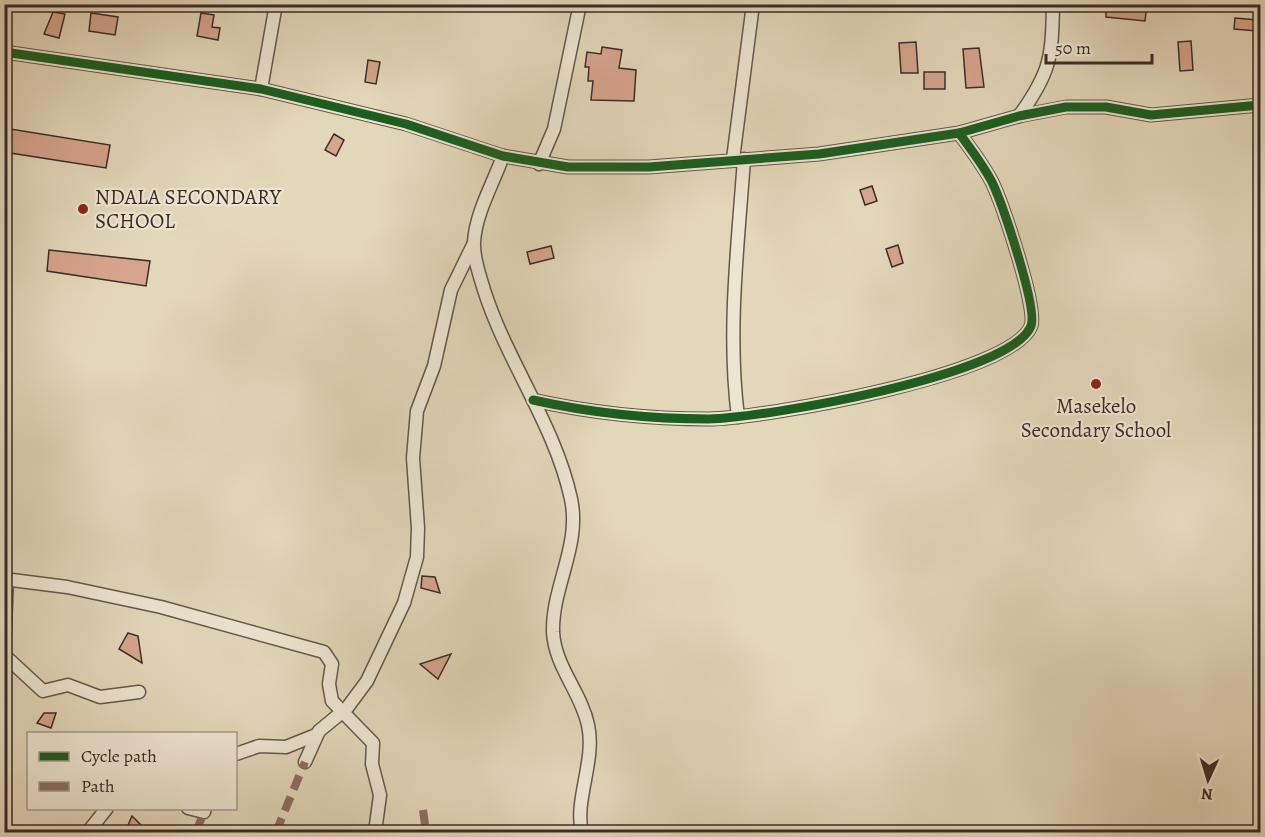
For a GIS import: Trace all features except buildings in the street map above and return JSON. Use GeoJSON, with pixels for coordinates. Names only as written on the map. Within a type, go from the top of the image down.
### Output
{"type":"FeatureCollection","features":[{"type":"Feature","properties":{"kind":"street"},"geometry":{"type":"LineString","coordinates":[[261,89],[276,4]]}},
{"type":"Feature","properties":{"kind":"street"},"geometry":{"type":"LineString","coordinates":[[539,164],[554,129],[580,4]]}},
{"type":"Feature","properties":{"kind":"street"},"geometry":{"type":"LineString","coordinates":[[738,417],[733,358],[738,159],[753,4]]}},
{"type":"Feature","properties":{"kind":"street"},"geometry":{"type":"LineString","coordinates":[[1019,116],[1037,92],[1050,65],[1053,4]]}},
{"type":"Feature","properties":{"kind":"street"},"geometry":{"type":"LineString","coordinates":[[4,52],[261,89],[406,124],[503,156],[539,164],[609,168],[819,154],[959,133],[1019,116],[1076,106],[1106,107],[1151,115],[1260,105]]}},
{"type":"Feature","properties":{"kind":"street"},"geometry":{"type":"LineString","coordinates":[[533,400],[613,414],[659,419],[738,417],[805,407],[948,375],[1019,341],[1029,330],[1032,320],[1031,308],[1003,210],[992,183],[959,133]]}},
{"type":"Feature","properties":{"kind":"street"},"geometry":{"type":"LineString","coordinates":[[237,754],[260,746],[286,747],[316,735],[341,714],[367,681],[398,618],[412,576],[418,537],[412,458],[417,411],[434,366],[451,290],[473,245],[480,214],[503,156]]}},
{"type":"Feature","properties":{"kind":"street"},"geometry":{"type":"LineString","coordinates":[[473,245],[491,311],[533,400],[566,478],[572,502],[573,537],[555,605],[553,631],[558,657],[585,712],[589,727],[588,766],[580,817],[582,832]]}},
{"type":"Feature","properties":{"kind":"street"},"geometry":{"type":"LineString","coordinates":[[4,651],[6,579],[67,587],[161,607],[320,650],[332,664],[329,695],[341,714],[373,743],[372,764],[380,795],[375,832]]}},
{"type":"Feature","properties":{"kind":"street"},"geometry":{"type":"LineString","coordinates":[[4,655],[43,691],[68,685],[100,697],[139,693]]}},
{"type":"Feature","properties":{"kind":"street"},"geometry":{"type":"LineString","coordinates":[[305,762],[316,735]]}},
{"type":"Feature","properties":{"kind":"street"},"geometry":{"type":"LineString","coordinates":[[88,832],[105,810]]}},
{"type":"Feature","properties":{"kind":"marked path"},"geometry":{"type":"LineString","coordinates":[[276,832],[305,762]]}},
{"type":"Feature","properties":{"kind":"marked path"},"geometry":{"type":"LineString","coordinates":[[423,810],[426,832]]}},
{"type":"Feature","properties":{"kind":"marked path"},"geometry":{"type":"LineString","coordinates":[[196,832],[204,812]]}},
{"type":"Feature","properties":{"kind":"cycle path"},"geometry":{"type":"LineString","coordinates":[[4,52],[261,89],[406,124],[503,156],[568,167],[649,167],[819,154],[959,133],[1019,116],[1066,107],[1106,107],[1151,115],[1260,105]]}},
{"type":"Feature","properties":{"kind":"cycle path"},"geometry":{"type":"LineString","coordinates":[[533,400],[598,412],[664,418],[737,417],[882,391],[934,377],[980,361],[1014,344],[1031,326],[1032,316],[1024,278],[1011,232],[992,182],[959,133]]}},
{"type":"Feature","properties":{"kind":"place","name":"NDALA SECONDARY SCHOOL"},"geometry":{"type":"Point","coordinates":[83,209]}},
{"type":"Feature","properties":{"kind":"place","name":"Masekelo Secondary School"},"geometry":{"type":"Point","coordinates":[1096,384]}}]}
